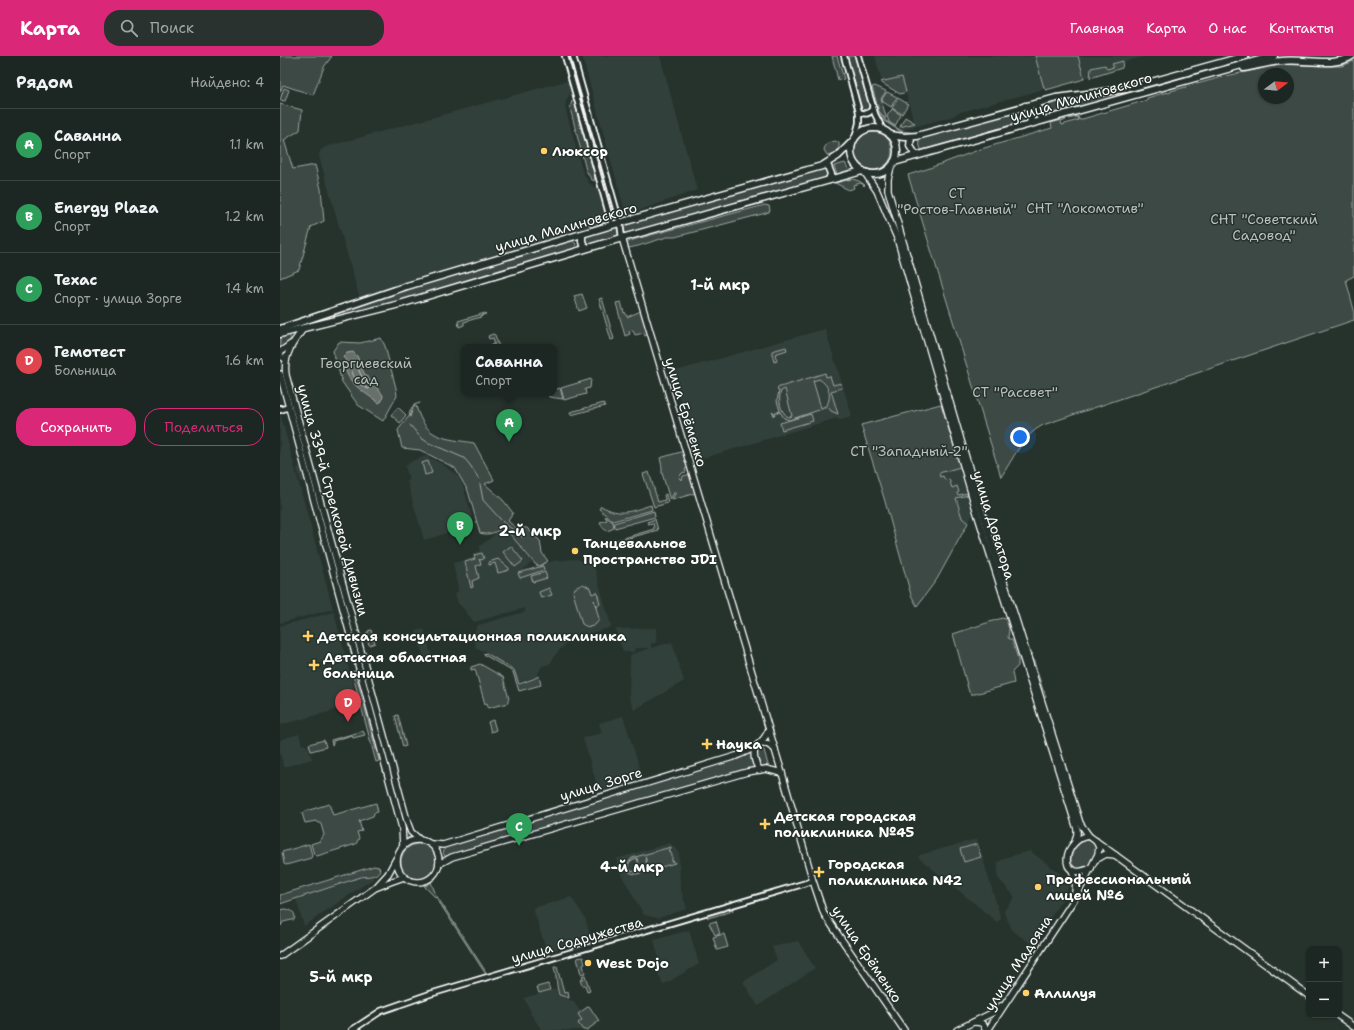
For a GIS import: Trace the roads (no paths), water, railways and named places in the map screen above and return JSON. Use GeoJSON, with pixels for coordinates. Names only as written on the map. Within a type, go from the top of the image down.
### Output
{"type":"FeatureCollection","features":[{"type":"Feature","properties":{"kind":"highway","name":"улица Малиновского"},"geometry":{"type":"LineString","coordinates":[[890,135],[911,137],[1039,102],[1064,97],[1126,89],[1245,56]]}},
{"type":"Feature","properties":{"kind":"highway","name":"улица Малиновского"},"geometry":{"type":"LineString","coordinates":[[892,164],[1030,123],[1274,56]]}},
{"type":"Feature","properties":{"kind":"highway"},"geometry":{"type":"LineString","coordinates":[[1234,67],[1245,68],[1286,60],[1338,62],[1352,56]]}},
{"type":"Feature","properties":{"kind":"highway"},"geometry":{"type":"LineString","coordinates":[[1039,102],[1037,113],[1044,120]]}},
{"type":"Feature","properties":{"kind":"highway"},"geometry":{"type":"LineString","coordinates":[[1025,106],[1030,109],[1032,114],[1030,123]]}},
{"type":"Feature","properties":{"kind":"highway"},"geometry":{"type":"LineString","coordinates":[[878,128],[890,135],[897,148],[892,164],[880,174],[870,174],[857,168],[852,161],[850,151],[854,140],[861,132],[868,129],[878,128]]}},
{"type":"Feature","properties":{"kind":"highway"},"geometry":{"type":"LineString","coordinates":[[911,137],[910,146],[916,156]]}},
{"type":"Feature","properties":{"kind":"highway","name":"улица Малиновского"},"geometry":{"type":"LineString","coordinates":[[280,329],[407,286],[612,225],[765,183],[827,164],[838,156],[854,140]]}},
{"type":"Feature","properties":{"kind":"highway"},"geometry":{"type":"LineString","coordinates":[[827,164],[831,174],[829,180]]}},
{"type":"Feature","properties":{"kind":"highway","name":"улица Малиновского"},"geometry":{"type":"LineString","coordinates":[[280,334],[400,304],[586,248],[829,180],[864,172]]}},
{"type":"Feature","properties":{"kind":"highway"},"geometry":{"type":"LineString","coordinates":[[582,234],[582,242],[586,248]]}},
{"type":"Feature","properties":{"kind":"highway"},"geometry":{"type":"LineString","coordinates":[[573,237],[578,244],[577,251]]}},
{"type":"Feature","properties":{"kind":"main road","name":"улица Доватора"},"geometry":{"type":"LineString","coordinates":[[892,164],[888,179],[888,190],[989,535],[1077,815],[1084,830],[1089,836]]}},
{"type":"Feature","properties":{"kind":"main road","name":"улица Доватора"},"geometry":{"type":"LineString","coordinates":[[864,172],[877,191],[897,238],[977,513],[1077,829],[1075,842]]}},
{"type":"Feature","properties":{"kind":"main road"},"geometry":{"type":"LineString","coordinates":[[877,191],[882,187],[888,190]]}},
{"type":"Feature","properties":{"kind":"main road","name":"улица Ерёменко"},"geometry":{"type":"LineString","coordinates":[[622,238],[824,914],[904,1030]]}},
{"type":"Feature","properties":{"kind":"main road","name":"улица 339-й Стрелковой Дивизии"},"geometry":{"type":"LineString","coordinates":[[304,328],[283,357],[286,375],[408,824],[411,832],[420,840]]}},
{"type":"Feature","properties":{"kind":"main road"},"geometry":{"type":"LineString","coordinates":[[280,352],[292,343]]}},
{"type":"Feature","properties":{"kind":"main road","name":"улица 339-й Стрелковой Дивизии"},"geometry":{"type":"LineString","coordinates":[[280,374],[402,828],[403,846]]}},
{"type":"Feature","properties":{"kind":"main road"},"geometry":{"type":"LineString","coordinates":[[298,445],[302,446],[305,443]]}},
{"type":"Feature","properties":{"kind":"main road"},"geometry":{"type":"LineString","coordinates":[[301,454],[304,451],[307,452]]}},
{"type":"Feature","properties":{"kind":"main road"},"geometry":{"type":"LineString","coordinates":[[769,730],[758,746],[754,758],[756,765],[763,769],[782,774]]}},
{"type":"Feature","properties":{"kind":"main road"},"geometry":{"type":"LineString","coordinates":[[758,746],[767,744],[774,749]]}},
{"type":"Feature","properties":{"kind":"main road","name":"улица Зорге"},"geometry":{"type":"LineString","coordinates":[[432,844],[443,845],[736,756],[758,746]]}},
{"type":"Feature","properties":{"kind":"main road"},"geometry":{"type":"LineString","coordinates":[[763,769],[774,764],[777,757]]}},
{"type":"Feature","properties":{"kind":"main road","name":"улица Зорге"},"geometry":{"type":"LineString","coordinates":[[440,864],[452,857],[747,772],[763,769]]}},
{"type":"Feature","properties":{"kind":"main road"},"geometry":{"type":"LineString","coordinates":[[1096,841],[1099,850],[1091,868],[1080,871],[1072,870],[1067,865],[1066,858],[1075,842],[1080,838],[1089,836],[1116,855],[1306,994]]}},
{"type":"Feature","properties":{"kind":"main road"},"geometry":{"type":"LineString","coordinates":[[280,956],[375,888],[388,874],[397,857],[403,846],[408,842],[420,840],[432,844],[438,853],[440,864],[434,876],[424,882],[412,882],[399,872],[397,857]]}},
{"type":"Feature","properties":{"kind":"main road"},"geometry":{"type":"LineString","coordinates":[[1096,859],[1106,854],[1116,855]]}},
{"type":"Feature","properties":{"kind":"main road","name":"улица Мадояна"},"geometry":{"type":"LineString","coordinates":[[987,1030],[1077,895],[1091,868]]}},
{"type":"Feature","properties":{"kind":"main road","name":"улица Мадояна"},"geometry":{"type":"LineString","coordinates":[[973,1022],[996,1011],[1000,1007],[1075,894],[1075,880],[1072,870]]}},
{"type":"Feature","properties":{"kind":"main road"},"geometry":{"type":"LineString","coordinates":[[375,888],[404,877]]}},
{"type":"Feature","properties":{"kind":"main road"},"geometry":{"type":"LineString","coordinates":[[1341,1018],[1354,1027]]}},
{"type":"Feature","properties":{"kind":"main road"},"geometry":{"type":"LineString","coordinates":[[956,1030],[973,1022],[982,1024],[987,1030]]}},
{"type":"Feature","properties":{"kind":"street"},"geometry":{"type":"LineString","coordinates":[[565,56],[612,225]]}},
{"type":"Feature","properties":{"kind":"street","name":"улица Ерёменко"},"geometry":{"type":"LineString","coordinates":[[574,56],[620,223],[622,238]]}},
{"type":"Feature","properties":{"kind":"street"},"geometry":{"type":"LineString","coordinates":[[844,56],[859,112],[859,123],[854,140]]}},
{"type":"Feature","properties":{"kind":"street"},"geometry":{"type":"LineString","coordinates":[[858,56],[872,106],[877,120],[883,130]]}},
{"type":"Feature","properties":{"kind":"street"},"geometry":{"type":"LineString","coordinates":[[569,70],[574,70],[577,68]]}},
{"type":"Feature","properties":{"kind":"street"},"geometry":{"type":"LineString","coordinates":[[571,76],[578,74]]}},
{"type":"Feature","properties":{"kind":"street"},"geometry":{"type":"LineString","coordinates":[[572,83],[576,80],[580,80]]}},
{"type":"Feature","properties":{"kind":"street"},"geometry":{"type":"LineString","coordinates":[[859,112],[864,114],[868,113],[871,111],[872,106]]}},
{"type":"Feature","properties":{"kind":"street"},"geometry":{"type":"LineString","coordinates":[[609,216],[614,216],[617,214]]}},
{"type":"Feature","properties":{"kind":"street"},"geometry":{"type":"LineString","coordinates":[[280,408],[280,410],[289,408]]}},
{"type":"Feature","properties":{"kind":"street","name":"улица Содружества"},"geometry":{"type":"LineString","coordinates":[[352,1030],[381,1011],[408,1001],[813,881]]}},
{"type":"Feature","properties":{"kind":"water"},"geometry":{"type":"Polygon","coordinates":[[[353,352],[357,356],[364,373],[383,395],[382,401],[379,403],[359,388],[349,378],[346,368],[347,362],[343,357],[347,353],[353,352]]]}},
{"type":"Feature","properties":{"kind":"waterway"},"geometry":{"type":"LineString","coordinates":[[410,417],[414,405],[420,403]]}},
{"type":"Feature","properties":{"kind":"waterway"},"geometry":{"type":"LineString","coordinates":[[410,425],[421,438],[429,443],[464,458],[479,479]]}},
{"type":"Feature","properties":{"kind":"waterway"},"geometry":{"type":"LineString","coordinates":[[480,484],[483,500],[502,521],[522,537]]}},
{"type":"Feature","properties":{"kind":"place","name":"Люксор"},"geometry":{"type":"Point","coordinates":[544,151]}},
{"type":"Feature","properties":{"kind":"place","name":"Саванна"},"geometry":{"type":"Point","coordinates":[509,442]}},
{"type":"Feature","properties":{"kind":"place","name":"Energy Plaza"},"geometry":{"type":"Point","coordinates":[460,545]}},
{"type":"Feature","properties":{"kind":"place","name":"Танцевальное Пространство JDI"},"geometry":{"type":"Point","coordinates":[575,551]}},
{"type":"Feature","properties":{"kind":"place","name":"Детская консультационная поликлиника"},"geometry":{"type":"Point","coordinates":[308,636]}},
{"type":"Feature","properties":{"kind":"place","name":"Детская областная больница"},"geometry":{"type":"Point","coordinates":[314,665]}},
{"type":"Feature","properties":{"kind":"place","name":"Гемотест"},"geometry":{"type":"Point","coordinates":[348,722]}},
{"type":"Feature","properties":{"kind":"place","name":"Наука"},"geometry":{"type":"Point","coordinates":[707,744]}},
{"type":"Feature","properties":{"kind":"place","name":"Детская городская поликлиника №45"},"geometry":{"type":"Point","coordinates":[765,824]}},
{"type":"Feature","properties":{"kind":"place","name":"Техас"},"geometry":{"type":"Point","coordinates":[519,846]}},
{"type":"Feature","properties":{"kind":"place","name":"Городская поликлиника N42"},"geometry":{"type":"Point","coordinates":[819,872]}},
{"type":"Feature","properties":{"kind":"place","name":"Профессиональный лицей №6"},"geometry":{"type":"Point","coordinates":[1038,887]}},
{"type":"Feature","properties":{"kind":"place","name":"West Dojo"},"geometry":{"type":"Point","coordinates":[588,963]}},
{"type":"Feature","properties":{"kind":"place","name":"Аллилуя"},"geometry":{"type":"Point","coordinates":[1026,993]}},
{"type":"Feature","properties":{"kind":"district","name":"1-й мкр"},"geometry":{"type":"Point","coordinates":[720,285]}},
{"type":"Feature","properties":{"kind":"district","name":"2-й мкр"},"geometry":{"type":"Point","coordinates":[530,531]}},
{"type":"Feature","properties":{"kind":"district","name":"4-й мкр"},"geometry":{"type":"Point","coordinates":[632,867]}},
{"type":"Feature","properties":{"kind":"district","name":"5-й мкр"},"geometry":{"type":"Point","coordinates":[341,977]}},
{"type":"Feature","properties":{"kind":"park label","name":"СТ \"Ростов-Главный\""},"geometry":{"type":"Point","coordinates":[957,202]}},
{"type":"Feature","properties":{"kind":"park label","name":"СНТ \"Локомотив\""},"geometry":{"type":"Point","coordinates":[1085,208]}},
{"type":"Feature","properties":{"kind":"park label","name":"СНТ \"Советский Садовод\""},"geometry":{"type":"Point","coordinates":[1264,228]}},
{"type":"Feature","properties":{"kind":"park label","name":"Георгиевский сад"},"geometry":{"type":"Point","coordinates":[366,372]}},
{"type":"Feature","properties":{"kind":"park label","name":"СТ \"Рассвет\""},"geometry":{"type":"Point","coordinates":[1015,392]}},
{"type":"Feature","properties":{"kind":"park label","name":"СТ \"Западный-2\""},"geometry":{"type":"Point","coordinates":[909,451]}}]}
